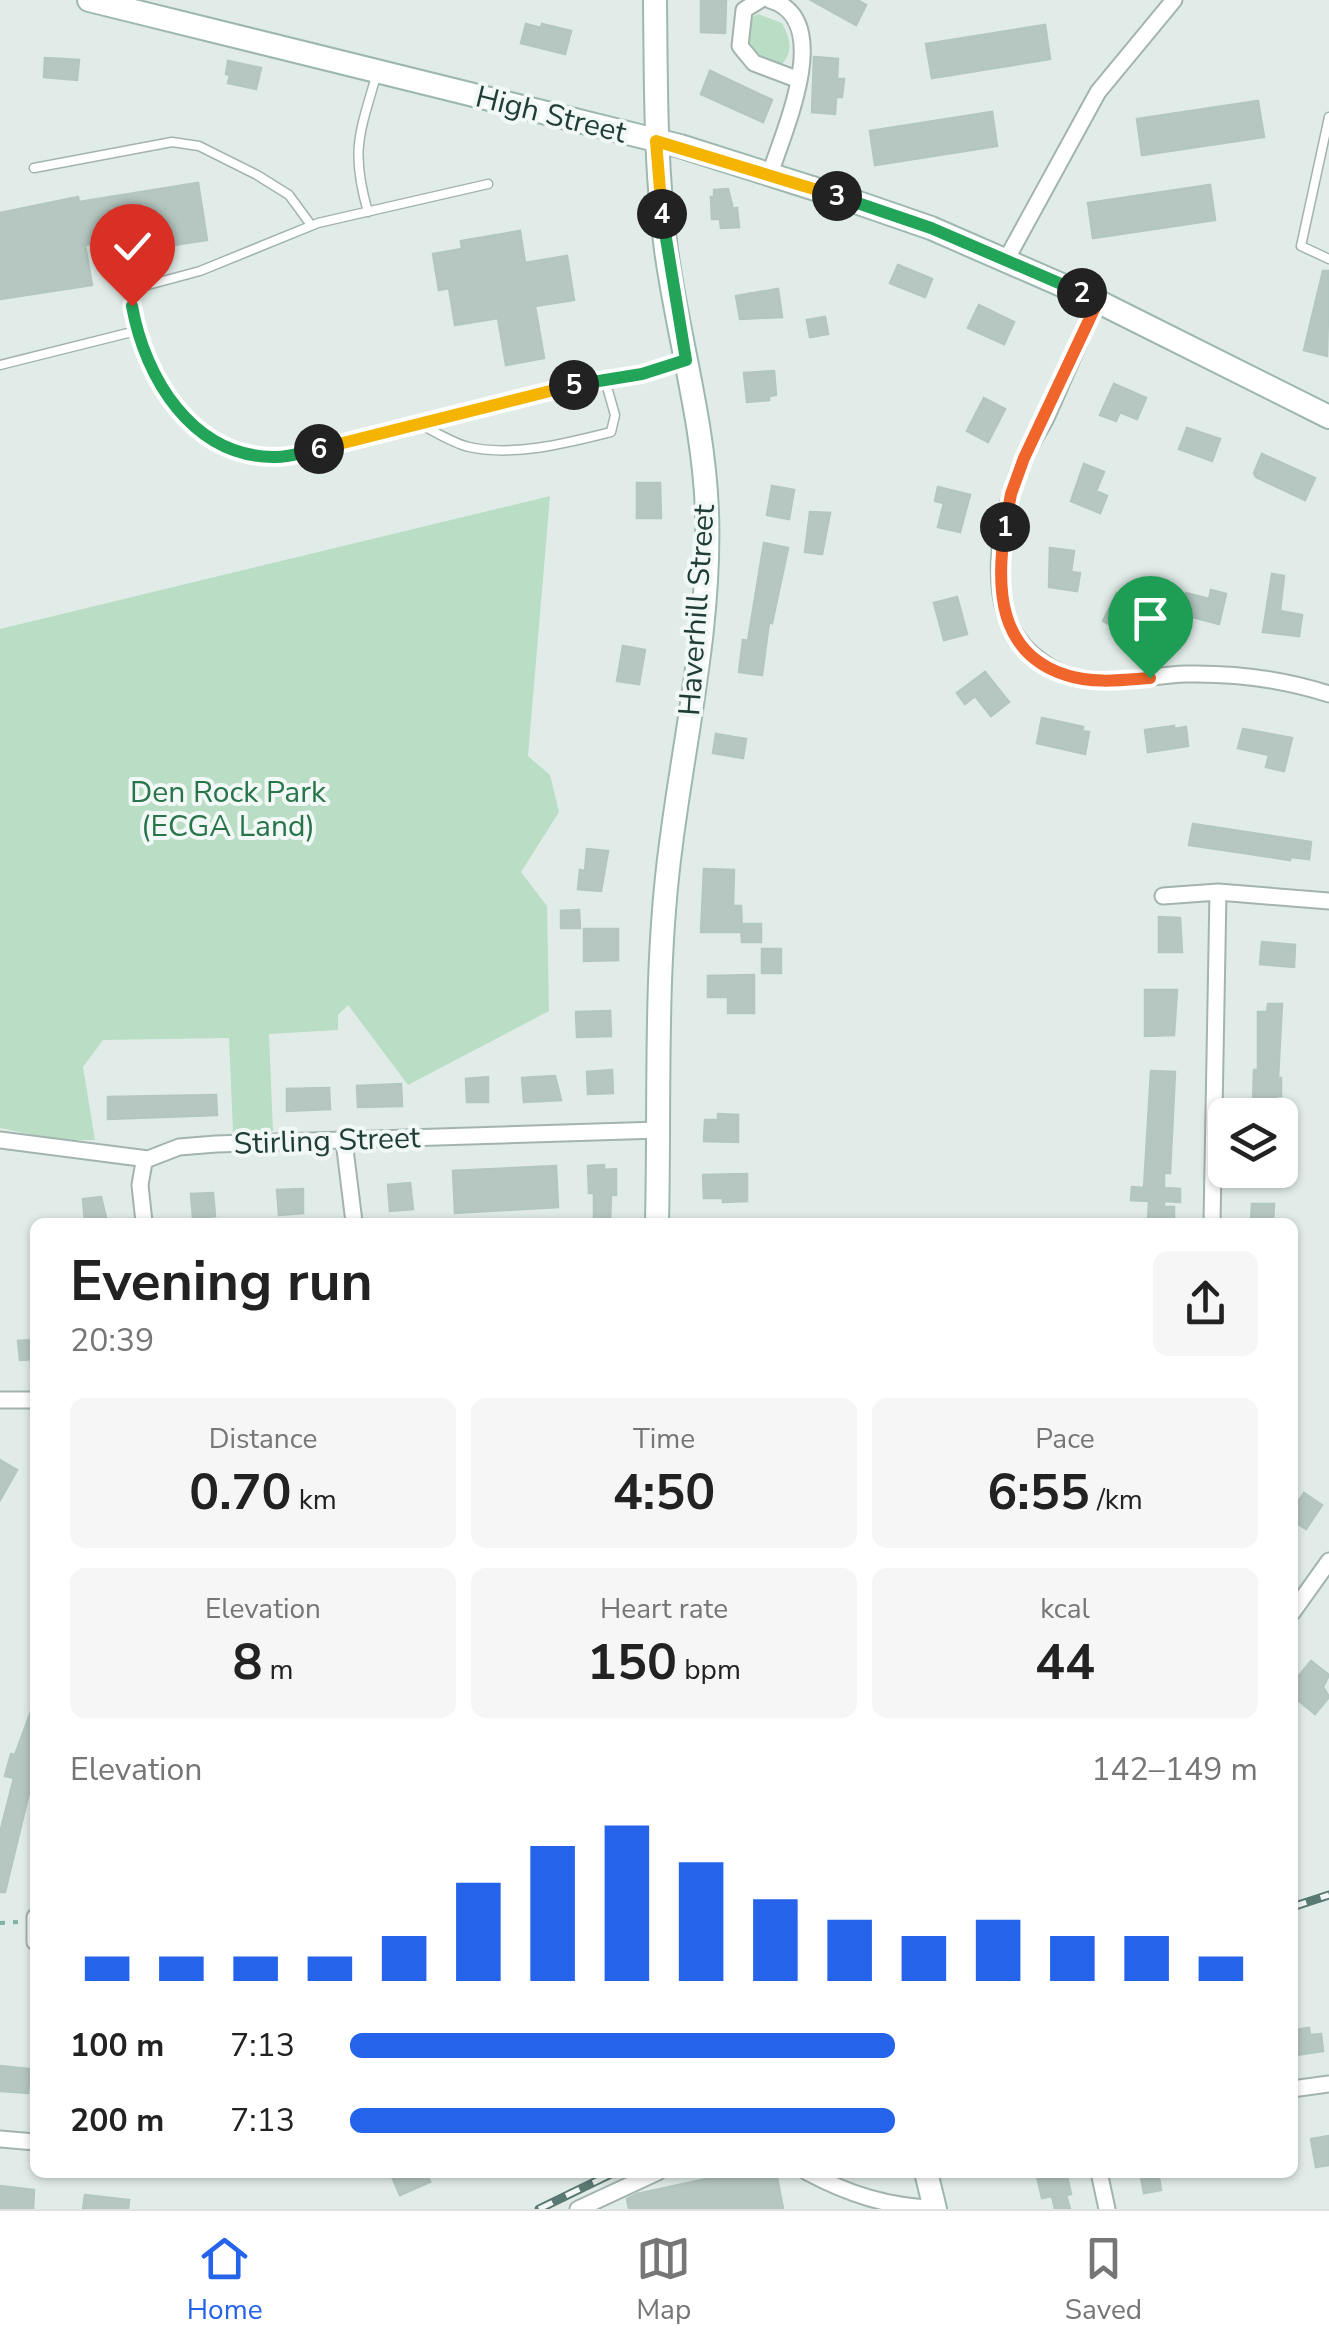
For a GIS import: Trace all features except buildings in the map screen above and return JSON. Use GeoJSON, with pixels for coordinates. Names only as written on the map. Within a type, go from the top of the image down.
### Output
{"type":"FeatureCollection","features":[{"type":"Feature","properties":{"kind":"main road","name":"High Street"},"geometry":{"type":"LineString","coordinates":[[88,0],[656,141],[770,174],[931,228],[1006,260],[1098,301],[1329,416]]}},
{"type":"Feature","properties":{"kind":"main road","name":"Haverhill Street"},"geometry":{"type":"LineString","coordinates":[[655,0],[656,141],[667,254],[699,428],[707,515],[698,665],[660,943],[657,1218]]}},
{"type":"Feature","properties":{"kind":"main road"},"geometry":{"type":"LineString","coordinates":[[927,2178],[935,2209]]}},
{"type":"Feature","properties":{"kind":"street"},"geometry":{"type":"LineString","coordinates":[[760,0],[744,10],[740,46],[754,64],[800,80]]}},
{"type":"Feature","properties":{"kind":"street"},"geometry":{"type":"LineString","coordinates":[[770,0],[784,5],[797,17],[802,30],[800,80],[770,174]]}},
{"type":"Feature","properties":{"kind":"street"},"geometry":{"type":"LineString","coordinates":[[1006,260],[1098,92],[1174,0]]}},
{"type":"Feature","properties":{"kind":"street"},"geometry":{"type":"LineString","coordinates":[[1098,301],[1011,494],[1000,568],[1001,601],[1007,621],[1022,646],[1065,675],[1120,680],[1216,674],[1294,683],[1329,694]]}},
{"type":"Feature","properties":{"kind":"street"},"geometry":{"type":"LineString","coordinates":[[1212,1218],[1218,892]]}},
{"type":"Feature","properties":{"kind":"street"},"geometry":{"type":"LineString","coordinates":[[1163,896],[1218,892],[1329,901]]}},
{"type":"Feature","properties":{"kind":"street","name":"Stirling Street"},"geometry":{"type":"LineString","coordinates":[[0,1140],[148,1160],[179,1146],[658,1130]]}},
{"type":"Feature","properties":{"kind":"street"},"geometry":{"type":"LineString","coordinates":[[344,1141],[354,1218]]}},
{"type":"Feature","properties":{"kind":"street"},"geometry":{"type":"LineString","coordinates":[[144,1218],[140,1185],[144,1162],[148,1160]]}},
{"type":"Feature","properties":{"kind":"street"},"geometry":{"type":"LineString","coordinates":[[0,1400],[30,1400]]}},
{"type":"Feature","properties":{"kind":"street"},"geometry":{"type":"LineString","coordinates":[[1298,1604],[1329,1560]]}},
{"type":"Feature","properties":{"kind":"street"},"geometry":{"type":"LineString","coordinates":[[1298,2089],[1329,2084]]}},
{"type":"Feature","properties":{"kind":"street"},"geometry":{"type":"LineString","coordinates":[[0,2139],[30,2142]]}},
{"type":"Feature","properties":{"kind":"street"},"geometry":{"type":"LineString","coordinates":[[578,2209],[645,2178]]}},
{"type":"Feature","properties":{"kind":"street"},"geometry":{"type":"LineString","coordinates":[[819,2178],[870,2199],[907,2208],[935,2209]]}},
{"type":"Feature","properties":{"kind":"street"},"geometry":{"type":"LineString","coordinates":[[1100,2178],[1107,2209]]}},
{"type":"Feature","properties":{"kind":"lane"},"geometry":{"type":"LineString","coordinates":[[368,212],[356,161],[359,135],[378,72]]}},
{"type":"Feature","properties":{"kind":"lane"},"geometry":{"type":"LineString","coordinates":[[1329,117],[1301,246],[1329,258]]}},
{"type":"Feature","properties":{"kind":"lane"},"geometry":{"type":"LineString","coordinates":[[34,168],[172,142],[199,146],[290,195],[311,225]]}},
{"type":"Feature","properties":{"kind":"lane"},"geometry":{"type":"LineString","coordinates":[[488,184],[311,225],[200,270],[134,289],[131,293],[136,331],[146,360],[179,414],[213,441],[241,452],[278,458],[544,390],[661,370],[686,360]]}},
{"type":"Feature","properties":{"kind":"lane"},"geometry":{"type":"LineString","coordinates":[[0,365],[136,331]]}},
{"type":"Feature","properties":{"kind":"lane"},"geometry":{"type":"LineString","coordinates":[[418,423],[467,447],[506,450],[578,440],[610,432],[615,415],[605,380]]}},
{"type":"Feature","properties":{"kind":"path"},"geometry":{"type":"LineString","coordinates":[[0,1922],[30,1919]]}},
{"type":"Feature","properties":{"kind":"green space"},"geometry":{"type":"Polygon","coordinates":[[[758,14],[782,23],[788,36],[788,54],[776,70],[744,49],[746,20],[758,14]]]}},
{"type":"Feature","properties":{"kind":"green space","name":"Den Rock Park (ECGA Land)"},"geometry":{"type":"Polygon","coordinates":[[[550,496],[528,756],[550,775],[559,812],[521,872],[547,906],[549,1011],[408,1085],[348,1005],[338,1015],[338,1030],[269,1034],[273,1131],[233,1133],[229,1038],[103,1040],[83,1067],[95,1140],[58,1140],[0,1128],[0,629],[550,496]]]}},
{"type":"Feature","properties":{"kind":"railway"},"geometry":{"type":"LineString","coordinates":[[1298,1905],[1329,1895]]}},
{"type":"Feature","properties":{"kind":"railway"},"geometry":{"type":"LineString","coordinates":[[539,2209],[603,2178]]}},
{"type":"Feature","properties":{"kind":"route"},"geometry":{"type":"LineString","coordinates":[[132,306],[146,360],[179,414],[213,441],[241,452],[278,458],[544,390],[661,370],[686,360],[667,254],[656,141],[734,162],[931,228],[1098,301],[1011,494],[1000,568],[1001,601],[1007,621],[1022,646],[1065,675],[1088,680],[1150,678]]}}]}
